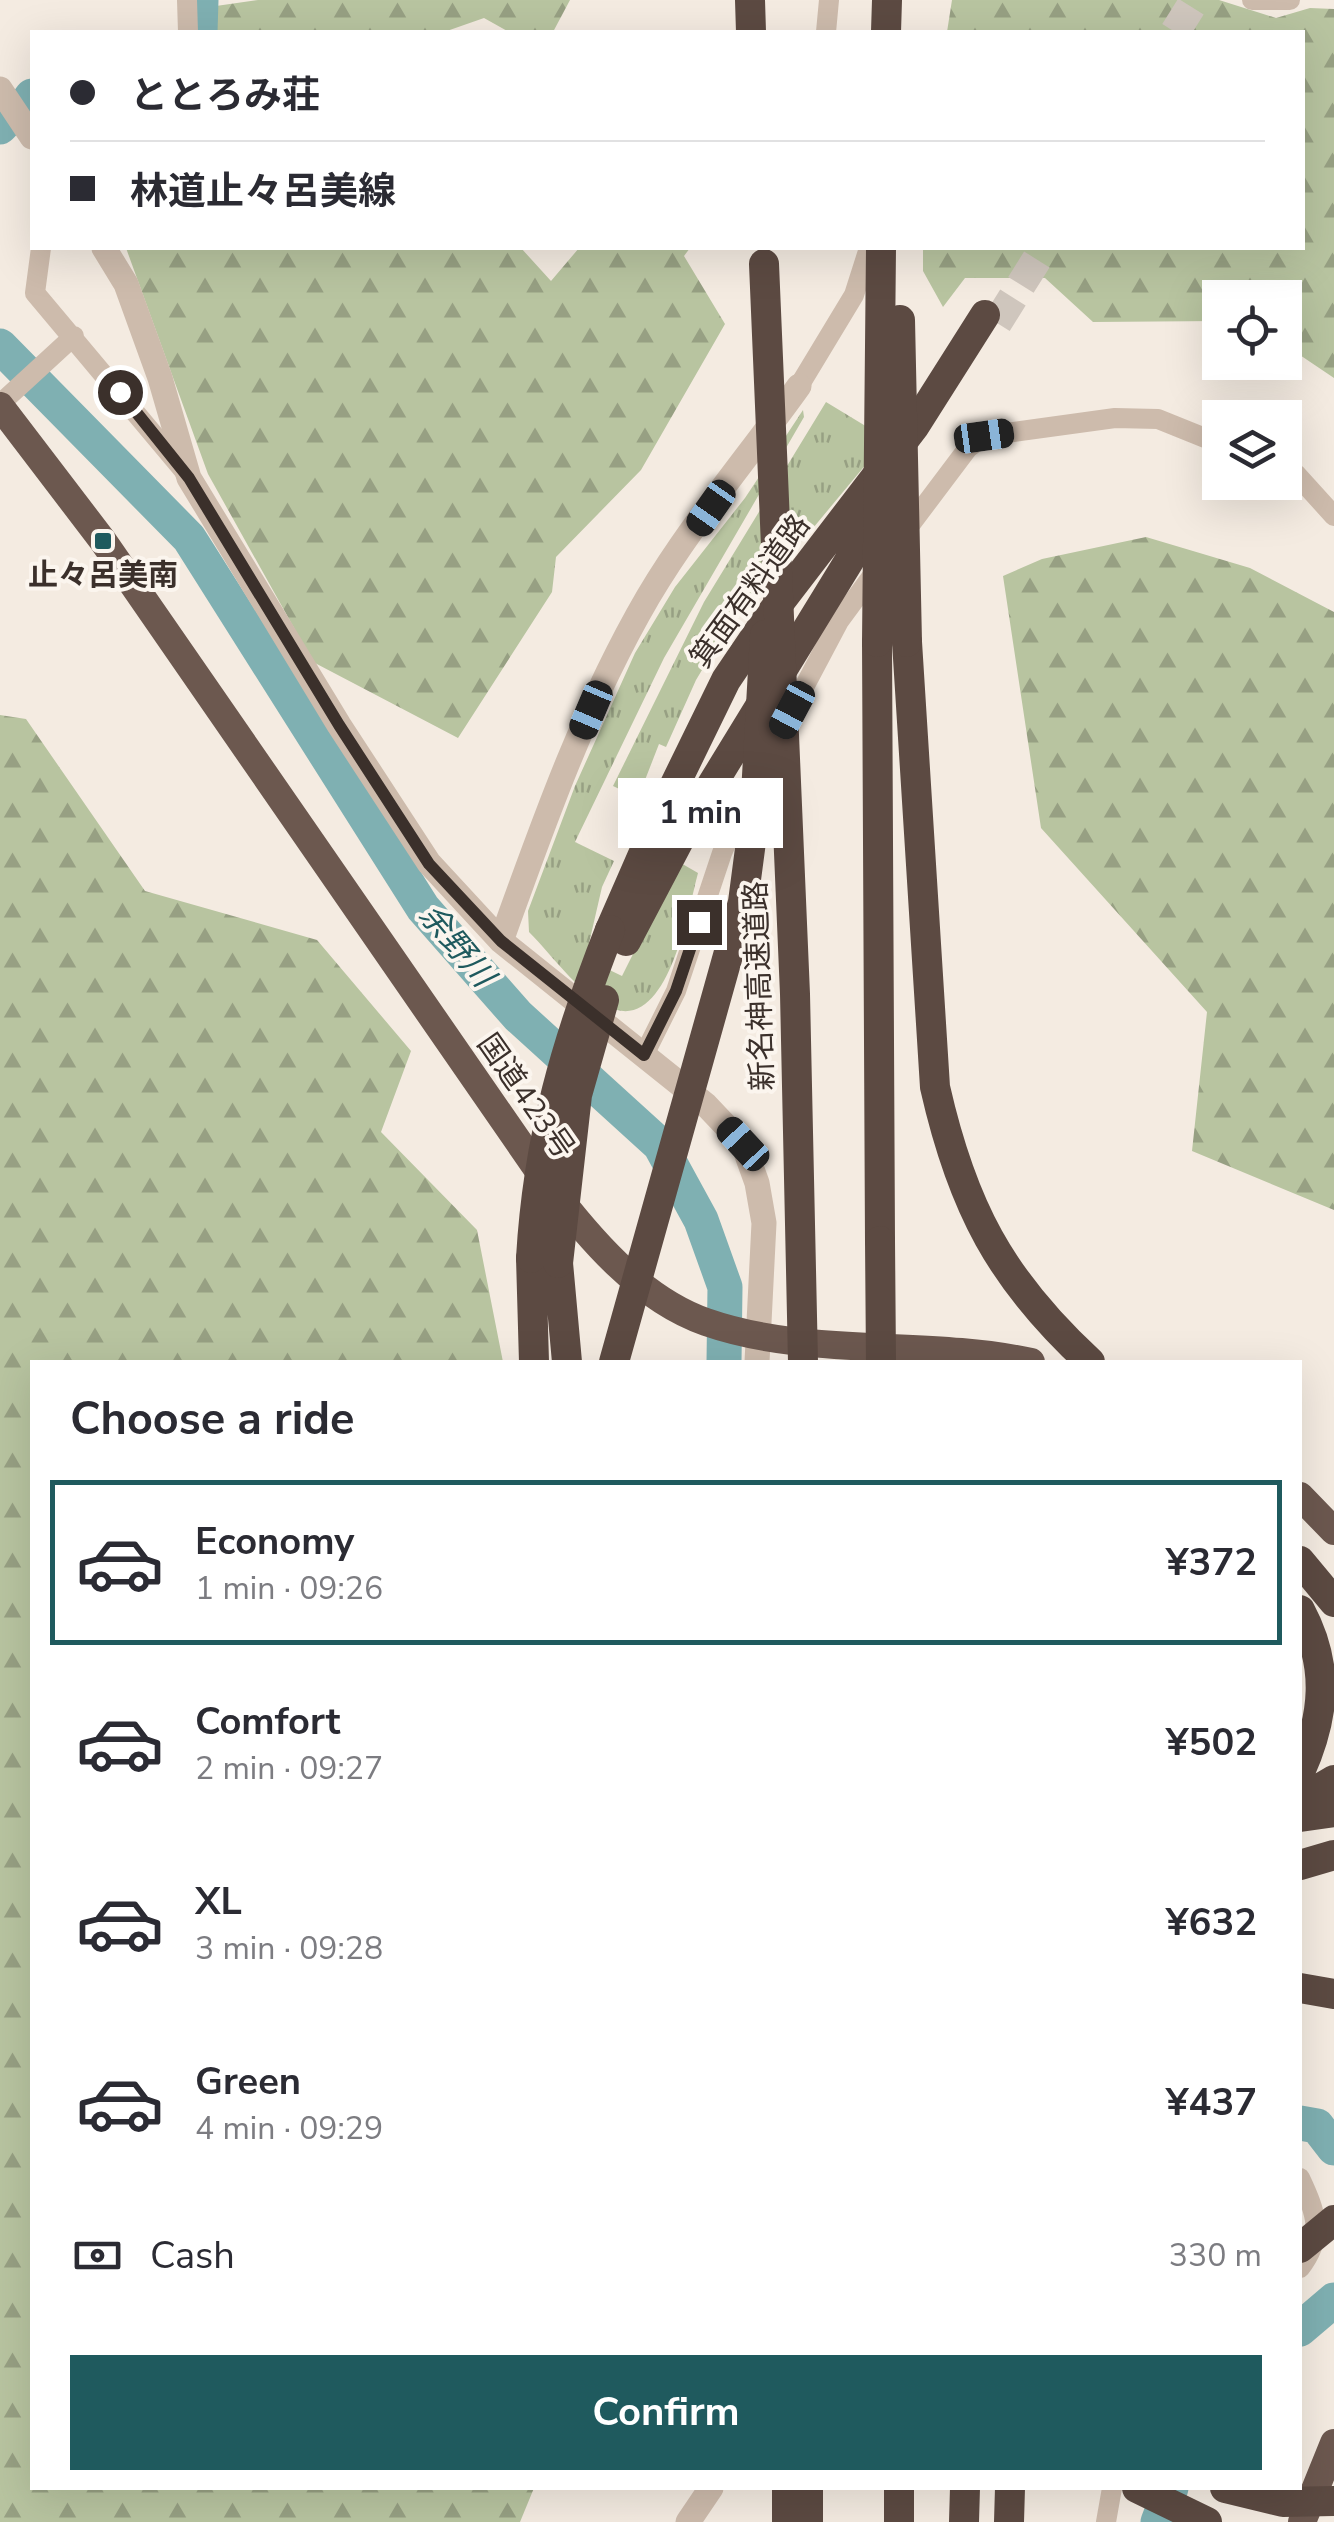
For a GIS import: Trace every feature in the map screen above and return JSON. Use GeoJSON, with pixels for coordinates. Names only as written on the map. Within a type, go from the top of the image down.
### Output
{"type":"FeatureCollection","features":[{"type":"Feature","properties":{"kind":"highway"},"geometry":{"type":"LineString","coordinates":[[750,0],[752,30]]}},
{"type":"Feature","properties":{"kind":"highway"},"geometry":{"type":"LineString","coordinates":[[886,30],[887,0]]}},
{"type":"Feature","properties":{"kind":"highway"},"geometry":{"type":"LineString","coordinates":[[896,0],[897,30]]}},
{"type":"Feature","properties":{"kind":"highway"},"geometry":{"type":"LineString","coordinates":[[882,250],[892,642],[935,1087],[965,1196],[996,1254],[1038,1308],[1088,1360]]}},
{"type":"Feature","properties":{"kind":"highway"},"geometry":{"type":"LineString","coordinates":[[881,1360],[880,1241],[900,250]]}},
{"type":"Feature","properties":{"kind":"highway","name":"新名神高速道路"},"geometry":{"type":"LineString","coordinates":[[763,256],[795,994],[802,1360]]}},
{"type":"Feature","properties":{"kind":"highway","name":"箕面有料道路"},"geometry":{"type":"LineString","coordinates":[[991,319],[686,826],[618,935],[726,680],[991,319]]}},
{"type":"Feature","properties":{"kind":"highway","name":"国道423号"},"geometry":{"type":"LineString","coordinates":[[4,401],[547,1183],[606,1256],[663,1297],[758,1348],[993,1360]]}},
{"type":"Feature","properties":{"kind":"highway"},"geometry":{"type":"LineString","coordinates":[[615,1360],[743,902],[754,812],[776,522]]}},
{"type":"Feature","properties":{"kind":"highway"},"geometry":{"type":"LineString","coordinates":[[534,1360],[544,1261],[577,1095],[618,935]]}},
{"type":"Feature","properties":{"kind":"highway"},"geometry":{"type":"LineString","coordinates":[[544,1261],[567,1360]]}},
{"type":"Feature","properties":{"kind":"highway"},"geometry":{"type":"LineString","coordinates":[[1302,1498],[1334,1531]]}},
{"type":"Feature","properties":{"kind":"highway"},"geometry":{"type":"LineString","coordinates":[[1302,1563],[1334,1602]]}},
{"type":"Feature","properties":{"kind":"highway"},"geometry":{"type":"LineString","coordinates":[[1302,1598],[1334,1614]]}},
{"type":"Feature","properties":{"kind":"highway"},"geometry":{"type":"LineString","coordinates":[[1302,1614],[1314,1638],[1323,1688],[1320,1717],[1302,1766]]}},
{"type":"Feature","properties":{"kind":"highway"},"geometry":{"type":"LineString","coordinates":[[1302,1799],[1334,1780]]}},
{"type":"Feature","properties":{"kind":"highway"},"geometry":{"type":"LineString","coordinates":[[1302,1816],[1334,1812]]}},
{"type":"Feature","properties":{"kind":"highway"},"geometry":{"type":"LineString","coordinates":[[1302,1864],[1334,1855]]}},
{"type":"Feature","properties":{"kind":"highway"},"geometry":{"type":"LineString","coordinates":[[1302,1988],[1334,1994]]}},
{"type":"Feature","properties":{"kind":"highway"},"geometry":{"type":"LineString","coordinates":[[1302,2246],[1334,2220]]}},
{"type":"Feature","properties":{"kind":"highway"},"geometry":{"type":"LineString","coordinates":[[1302,2522],[1334,2444]]}},
{"type":"Feature","properties":{"kind":"highway"},"geometry":{"type":"LineString","coordinates":[[786,2490],[787,2522]]}},
{"type":"Feature","properties":{"kind":"highway"},"geometry":{"type":"LineString","coordinates":[[808,2490],[808,2522]]}},
{"type":"Feature","properties":{"kind":"highway"},"geometry":{"type":"LineString","coordinates":[[898,2490],[899,2522]]}},
{"type":"Feature","properties":{"kind":"highway"},"geometry":{"type":"LineString","coordinates":[[964,2522],[965,2490]]}},
{"type":"Feature","properties":{"kind":"highway"},"geometry":{"type":"LineString","coordinates":[[1008,2522],[1010,2490]]}},
{"type":"Feature","properties":{"kind":"highway"},"geometry":{"type":"LineString","coordinates":[[1141,2490],[1206,2522]]}},
{"type":"Feature","properties":{"kind":"highway"},"geometry":{"type":"LineString","coordinates":[[1233,2490],[1284,2502],[1334,2501]]}},
{"type":"Feature","properties":{"kind":"street"},"geometry":{"type":"LineString","coordinates":[[187,0],[188,30]]}},
{"type":"Feature","properties":{"kind":"street"},"geometry":{"type":"LineString","coordinates":[[826,30],[829,0]]}},
{"type":"Feature","properties":{"kind":"street"},"geometry":{"type":"LineString","coordinates":[[1252,0],[1290,0]]}},
{"type":"Feature","properties":{"kind":"street"},"geometry":{"type":"LineString","coordinates":[[0,89],[30,135]]}},
{"type":"Feature","properties":{"kind":"street"},"geometry":{"type":"LineString","coordinates":[[41,250],[35,294],[189,478],[339,725],[429,864],[501,941],[706,1104],[743,1144],[758,1183],[764,1224],[758,1348]]}},
{"type":"Feature","properties":{"kind":"street"},"geometry":{"type":"LineString","coordinates":[[105,250],[133,303],[189,478]]}},
{"type":"Feature","properties":{"kind":"street"},"geometry":{"type":"LineString","coordinates":[[501,941],[546,818],[606,674],[650,594],[799,386],[854,295],[867,250]]}},
{"type":"Feature","properties":{"kind":"street"},"geometry":{"type":"LineString","coordinates":[[4,401],[74,336]]}},
{"type":"Feature","properties":{"kind":"street"},"geometry":{"type":"LineString","coordinates":[[644,1055],[676,991],[722,853],[745,798],[839,621],[968,448],[984,436],[1115,418],[1158,419],[1202,437]]}},
{"type":"Feature","properties":{"kind":"street"},"geometry":{"type":"LineString","coordinates":[[1302,481],[1334,516]]}},
{"type":"Feature","properties":{"kind":"street"},"geometry":{"type":"LineString","coordinates":[[1302,2182],[1318,2218],[1313,2252],[1302,2266]]}},
{"type":"Feature","properties":{"kind":"street"},"geometry":{"type":"LineString","coordinates":[[688,2522],[710,2490]]}},
{"type":"Feature","properties":{"kind":"street"},"geometry":{"type":"LineString","coordinates":[[1106,2522],[1112,2490]]}},
{"type":"Feature","properties":{"kind":"green space"},"geometry":{"type":"Polygon","coordinates":[[[258,0],[570,0],[554,30],[505,30],[484,18],[450,30],[214,30],[216,6],[258,0]]]}},
{"type":"Feature","properties":{"kind":"green space"},"geometry":{"type":"Polygon","coordinates":[[[952,0],[1219,0],[1276,18],[1310,8],[1334,9],[1334,378],[1302,356],[1302,280],[1202,280],[1202,321],[1093,322],[1045,278],[965,278],[943,307],[923,271],[923,250],[1305,250],[1305,30],[947,30],[952,0]]]}},
{"type":"Feature","properties":{"kind":"green space"},"geometry":{"type":"Polygon","coordinates":[[[127,250],[523,250],[551,281],[577,250],[688,250],[684,256],[725,324],[641,470],[556,557],[552,592],[458,738],[313,662],[208,474],[127,250]]]}},
{"type":"Feature","properties":{"kind":"green space"},"geometry":{"type":"Polygon","coordinates":[[[826,402],[887,439],[720,640],[696,680],[666,747],[659,744],[638,798],[613,786],[704,602],[826,402]]]}},
{"type":"Feature","properties":{"kind":"green space"},"geometry":{"type":"Polygon","coordinates":[[[803,410],[804,417],[664,658],[575,842],[614,861],[602,887],[587,952],[593,962],[622,976],[679,862],[698,873],[682,935],[664,982],[651,999],[635,1009],[617,1010],[581,988],[529,932],[528,911],[575,786],[635,653],[675,587],[745,498],[803,410]]]}},
{"type":"Feature","properties":{"kind":"green space"},"geometry":{"type":"Polygon","coordinates":[[[1146,537],[1250,568],[1334,612],[1334,1210],[1192,1151],[1207,1012],[1041,828],[1003,576],[1042,559],[1146,537]]]}},
{"type":"Feature","properties":{"kind":"green space"},"geometry":{"type":"Polygon","coordinates":[[[0,715],[26,719],[145,891],[317,940],[411,1051],[381,1132],[477,1230],[503,1360],[30,1360],[30,2490],[533,2490],[520,2522],[0,2522],[0,715]]]}},
{"type":"Feature","properties":{"kind":"waterway"},"geometry":{"type":"LineString","coordinates":[[200,30],[201,0]]}},
{"type":"Feature","properties":{"kind":"waterway","name":"余野川"},"geometry":{"type":"LineString","coordinates":[[0,346],[189,538],[423,908],[518,1016],[660,1145],[701,1220],[725,1287],[724,1360]]}},
{"type":"Feature","properties":{"kind":"waterway","name":"余野川"},"geometry":{"type":"LineString","coordinates":[[1302,2123],[1317,2126],[1334,2148]]}},
{"type":"Feature","properties":{"kind":"waterway","name":"余野川"},"geometry":{"type":"LineString","coordinates":[[1302,2327],[1334,2300]]}},
{"type":"Feature","properties":{"kind":"waterway","name":"余野川"},"geometry":{"type":"LineString","coordinates":[[1158,2522],[1170,2490]]}},
{"type":"Feature","properties":{"kind":"tunnel"},"geometry":{"type":"LineString","coordinates":[[1176,30],[1195,0]]}},
{"type":"Feature","properties":{"kind":"tunnel"},"geometry":{"type":"LineString","coordinates":[[997,323],[1043,250]]}},
{"type":"Feature","properties":{"kind":"place","name":"止々呂美南"},"geometry":{"type":"Point","coordinates":[103,541]}},
{"type":"Feature","properties":{"kind":"route"},"geometry":{"type":"LineString","coordinates":[[120,392],[189,478],[339,725],[429,864],[501,941],[644,1055],[676,991],[699,922]]}}]}
